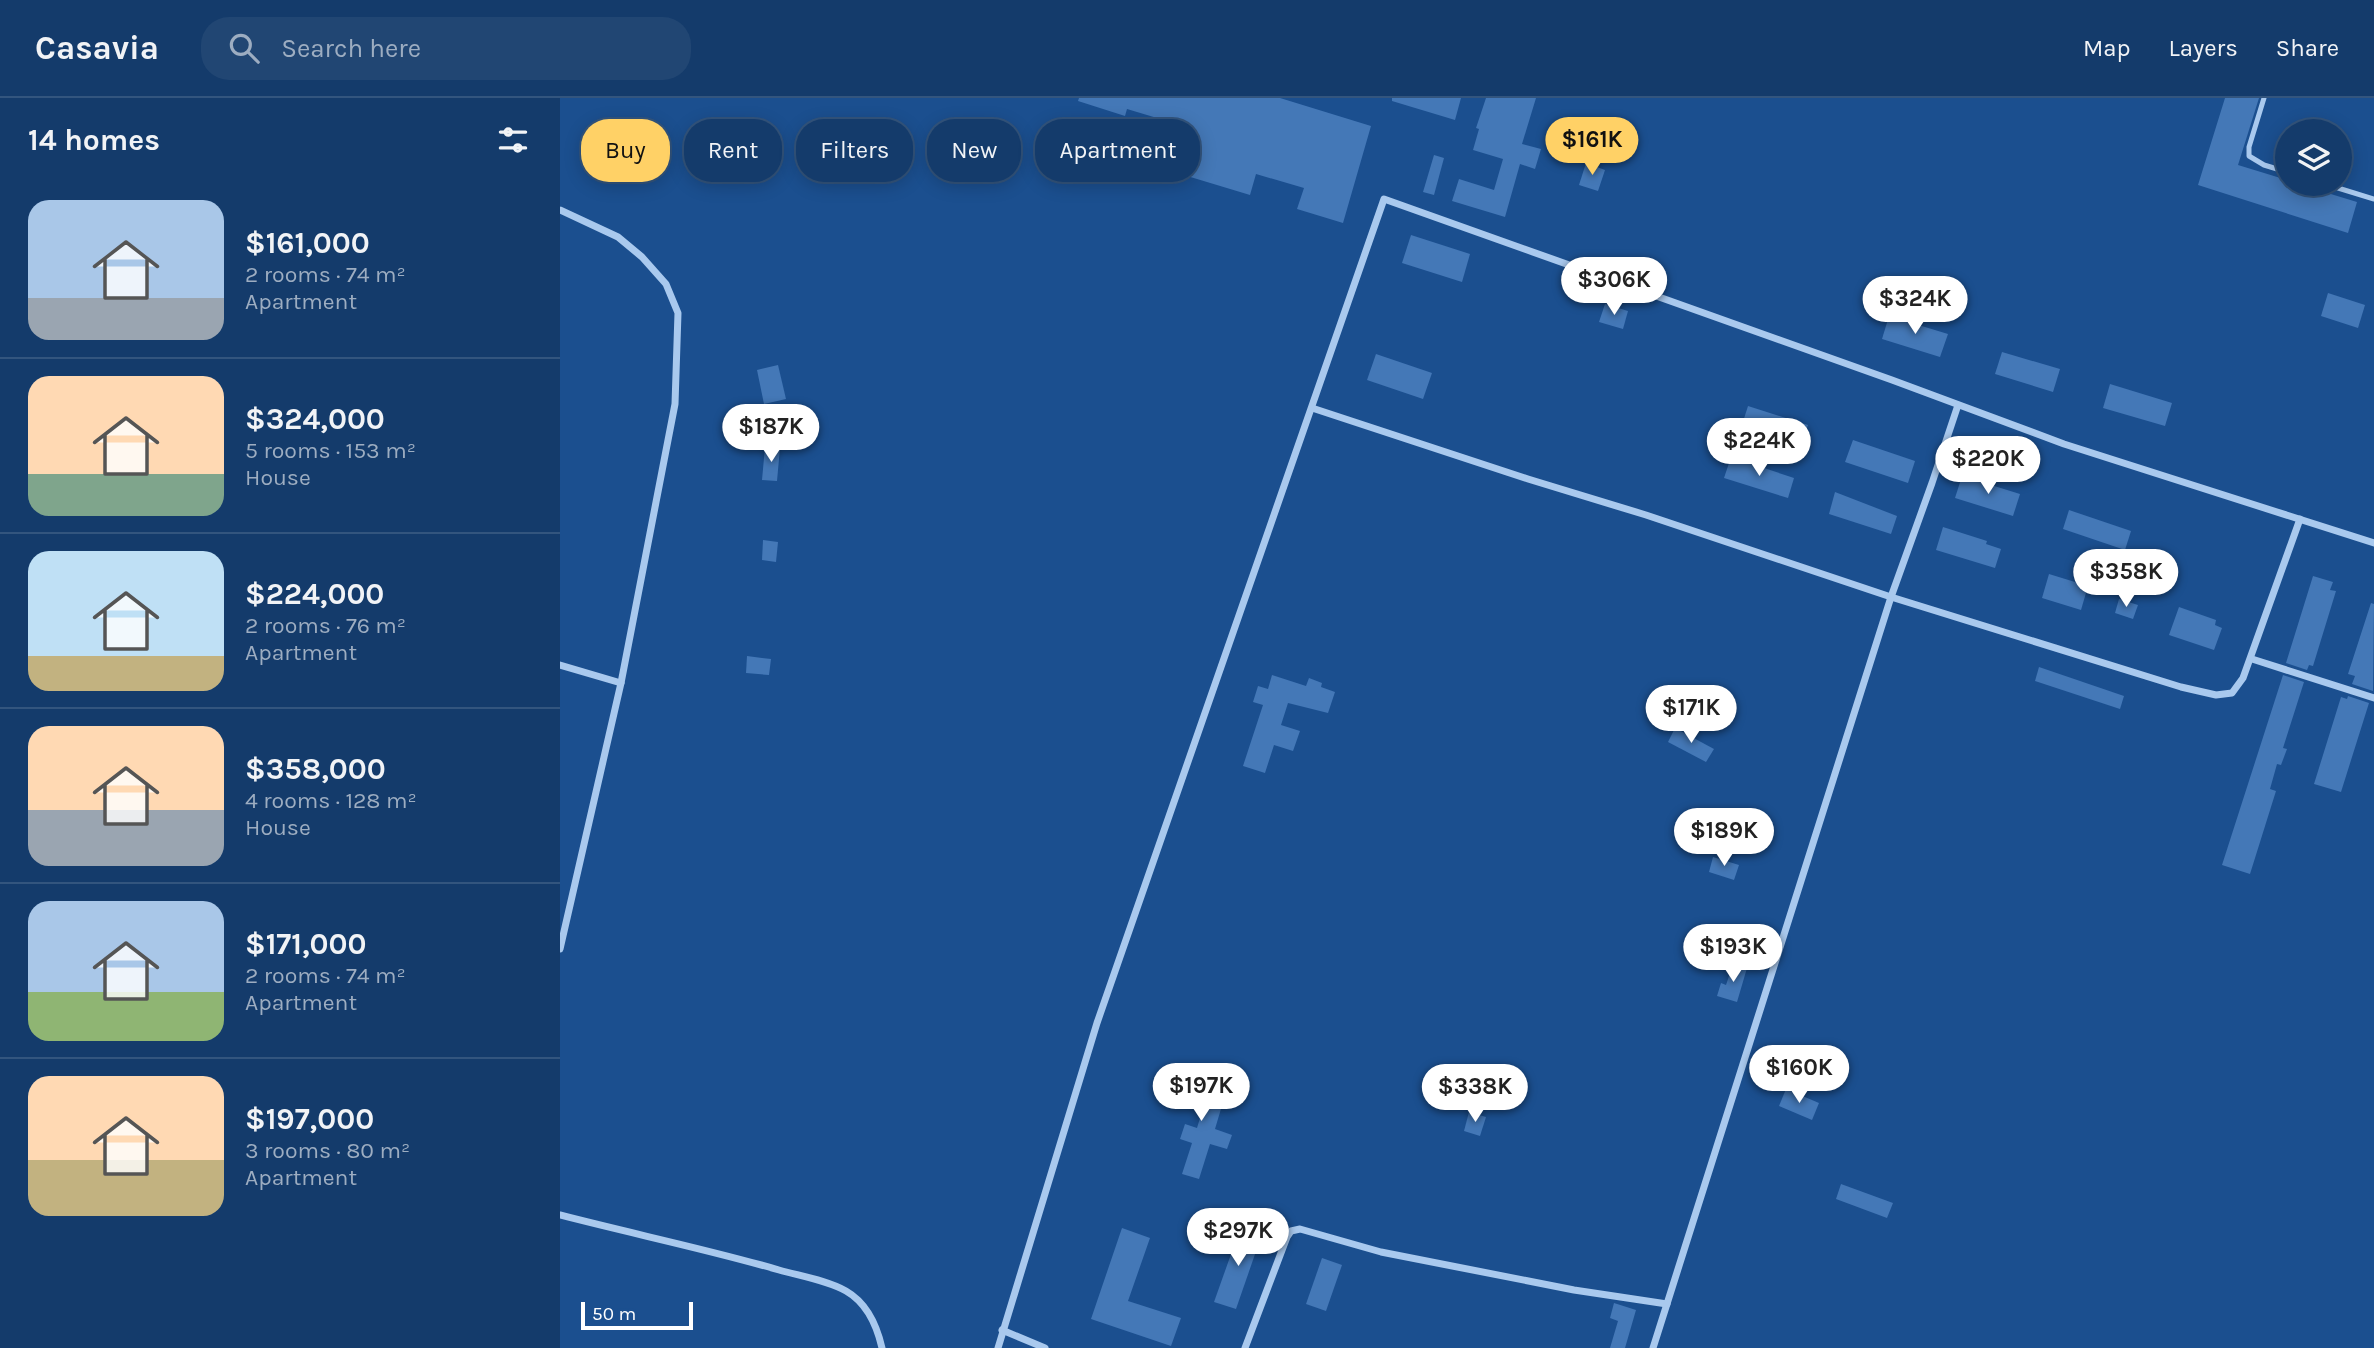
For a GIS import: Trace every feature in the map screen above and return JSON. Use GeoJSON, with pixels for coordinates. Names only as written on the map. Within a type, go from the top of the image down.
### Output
{"type":"FeatureCollection","features":[{"type":"Feature","properties":{"kind":"street"},"geometry":{"type":"LineString","coordinates":[[998,1348],[1097,1023],[1384,199],[2064,444],[2374,543]]}},
{"type":"Feature","properties":{"kind":"street"},"geometry":{"type":"LineString","coordinates":[[560,210],[618,237],[642,257],[666,284],[678,313],[675,404],[621,684],[560,949]]}},
{"type":"Feature","properties":{"kind":"street"},"geometry":{"type":"LineString","coordinates":[[1653,1348],[1891,597],[1958,405]]}},
{"type":"Feature","properties":{"kind":"street"},"geometry":{"type":"LineString","coordinates":[[1312,408],[1891,597],[2181,687],[2216,695],[2232,693],[2243,678],[2300,519]]}},
{"type":"Feature","properties":{"kind":"street"},"geometry":{"type":"LineString","coordinates":[[2252,659],[2374,698]]}},
{"type":"Feature","properties":{"kind":"street"},"geometry":{"type":"LineString","coordinates":[[560,665],[621,684]]}},
{"type":"Feature","properties":{"kind":"street"},"geometry":{"type":"LineString","coordinates":[[560,1215],[751,1262],[845,1291],[860,1301],[870,1315],[882,1348]]}},
{"type":"Feature","properties":{"kind":"street"},"geometry":{"type":"LineString","coordinates":[[1245,1348],[1287,1237],[1291,1231],[1300,1229],[1381,1252],[1574,1290],[1667,1304]]}},
{"type":"Feature","properties":{"kind":"street"},"geometry":{"type":"LineString","coordinates":[[1002,1330],[1045,1348]]}},
{"type":"Feature","properties":{"kind":"lane"},"geometry":{"type":"LineString","coordinates":[[2264,98],[2249,147],[2249,156],[2275,168]]}},
{"type":"Feature","properties":{"kind":"lane"},"geometry":{"type":"LineString","coordinates":[[2352,192],[2374,199]]}},
{"type":"Feature","properties":{"kind":"building"},"geometry":{"type":"Polygon","coordinates":[[[1079,98],[1280,98],[1371,126],[1343,223],[1297,209],[1304,188],[1256,174],[1250,195],[1200,180],[1200,119],[1160,119],[1127,109],[1125,116],[1078,101],[1079,98]]]}},
{"type":"Feature","properties":{"kind":"building"},"geometry":{"type":"Polygon","coordinates":[[[1392,98],[1461,98],[1455,120],[1392,101],[1392,98]]]}},
{"type":"Feature","properties":{"kind":"building"},"geometry":{"type":"Polygon","coordinates":[[[1486,98],[1536,98],[1522,144],[1541,149],[1535,169],[1520,164],[1505,217],[1452,201],[1459,179],[1494,190],[1503,159],[1473,150],[1479,129],[1476,128],[1486,98]]]}},
{"type":"Feature","properties":{"kind":"building"},"geometry":{"type":"Polygon","coordinates":[[[2225,98],[2259,98],[2238,165],[2275,176],[2275,196],[2337,196],[2357,202],[2348,233],[2198,185],[2225,98]]]}},
{"type":"Feature","properties":{"kind":"building"},"geometry":{"type":"Polygon","coordinates":[[[1434,155],[1444,158],[1434,195],[1423,192],[1434,155]]]}},
{"type":"Feature","properties":{"kind":"building"},"geometry":{"type":"Polygon","coordinates":[[[1586,163],[1605,170],[1598,191],[1579,185],[1586,163]]]}},
{"type":"Feature","properties":{"kind":"building"},"geometry":{"type":"Polygon","coordinates":[[[1411,235],[1470,254],[1462,282],[1402,263],[1411,235]]]}},
{"type":"Feature","properties":{"kind":"building"},"geometry":{"type":"Polygon","coordinates":[[[2328,293],[2365,305],[2358,328],[2321,316],[2328,293]]]}},
{"type":"Feature","properties":{"kind":"building"},"geometry":{"type":"Polygon","coordinates":[[[1605,304],[1628,311],[1623,329],[1599,322],[1605,304]]]}},
{"type":"Feature","properties":{"kind":"building"},"geometry":{"type":"Polygon","coordinates":[[[1889,316],[1948,334],[1940,357],[1882,339],[1889,316]]]}},
{"type":"Feature","properties":{"kind":"building"},"geometry":{"type":"Polygon","coordinates":[[[2002,352],[2060,369],[2053,392],[1995,374],[2002,352]]]}},
{"type":"Feature","properties":{"kind":"building"},"geometry":{"type":"Polygon","coordinates":[[[1376,354],[1432,373],[1423,399],[1367,380],[1376,354]]]}},
{"type":"Feature","properties":{"kind":"building"},"geometry":{"type":"Polygon","coordinates":[[[778,365],[786,399],[764,404],[757,370],[778,365]]]}},
{"type":"Feature","properties":{"kind":"building"},"geometry":{"type":"Polygon","coordinates":[[[2110,384],[2172,403],[2165,426],[2103,408],[2110,384]]]}},
{"type":"Feature","properties":{"kind":"building"},"geometry":{"type":"Polygon","coordinates":[[[1748,406],[1808,425],[1800,448],[1741,428],[1748,406]]]}},
{"type":"Feature","properties":{"kind":"building"},"geometry":{"type":"Polygon","coordinates":[[[1853,440],[1915,461],[1908,483],[1845,462],[1853,440]]]}},
{"type":"Feature","properties":{"kind":"building"},"geometry":{"type":"Polygon","coordinates":[[[765,447],[780,448],[777,481],[762,480],[765,447]]]}},
{"type":"Feature","properties":{"kind":"building"},"geometry":{"type":"Polygon","coordinates":[[[1731,457],[1794,478],[1788,498],[1724,478],[1731,457]]]}},
{"type":"Feature","properties":{"kind":"building"},"geometry":{"type":"Polygon","coordinates":[[[1962,476],[2020,494],[2013,516],[1955,498],[1962,476]]]}},
{"type":"Feature","properties":{"kind":"building"},"geometry":{"type":"Polygon","coordinates":[[[1835,492],[1897,516],[1891,534],[1829,514],[1835,492]]]}},
{"type":"Feature","properties":{"kind":"building"},"geometry":{"type":"Polygon","coordinates":[[[2069,510],[2131,531],[2125,550],[2063,529],[2069,510]]]}},
{"type":"Feature","properties":{"kind":"building"},"geometry":{"type":"Polygon","coordinates":[[[1943,527],[1987,541],[1986,544],[2001,549],[1995,568],[1936,550],[1943,527]]]}},
{"type":"Feature","properties":{"kind":"building"},"geometry":{"type":"Polygon","coordinates":[[[763,540],[778,542],[776,562],[762,560],[763,540]]]}},
{"type":"Feature","properties":{"kind":"building"},"geometry":{"type":"Polygon","coordinates":[[[2049,574],[2088,586],[2081,610],[2042,598],[2049,574]]]}},
{"type":"Feature","properties":{"kind":"building"},"geometry":{"type":"Polygon","coordinates":[[[2313,576],[2333,582],[2330,590],[2336,591],[2313,666],[2309,665],[2307,670],[2286,663],[2313,576]]]}},
{"type":"Feature","properties":{"kind":"building"},"geometry":{"type":"Polygon","coordinates":[[[2119,599],[2138,605],[2133,619],[2115,613],[2119,599]]]}},
{"type":"Feature","properties":{"kind":"building"},"geometry":{"type":"Polygon","coordinates":[[[2371,603],[2374,604],[2373,691],[2352,684],[2355,676],[2348,674],[2371,603]]]}},
{"type":"Feature","properties":{"kind":"building"},"geometry":{"type":"Polygon","coordinates":[[[2179,607],[2216,620],[2215,625],[2222,628],[2214,650],[2169,635],[2179,607]]]}},
{"type":"Feature","properties":{"kind":"building"},"geometry":{"type":"Polygon","coordinates":[[[747,656],[771,659],[769,675],[746,673],[747,656]]]}},
{"type":"Feature","properties":{"kind":"building"},"geometry":{"type":"Polygon","coordinates":[[[2039,667],[2124,696],[2120,709],[2035,681],[2039,667]]]}},
{"type":"Feature","properties":{"kind":"building"},"geometry":{"type":"Polygon","coordinates":[[[1272,675],[1306,686],[1309,678],[1322,683],[1321,687],[1335,692],[1328,713],[1288,703],[1281,725],[1300,731],[1293,751],[1274,745],[1265,773],[1243,766],[1263,705],[1253,702],[1258,686],[1268,689],[1272,675]]]}},
{"type":"Feature","properties":{"kind":"building"},"geometry":{"type":"Polygon","coordinates":[[[2283,675],[2304,682],[2283,748],[2287,749],[2281,765],[2277,764],[2270,789],[2276,791],[2250,874],[2222,865],[2283,675]]]}},
{"type":"Feature","properties":{"kind":"building"},"geometry":{"type":"Polygon","coordinates":[[[2348,696],[2369,703],[2341,792],[2314,784],[2341,697],[2347,699],[2348,696]]]}},
{"type":"Feature","properties":{"kind":"building"},"geometry":{"type":"Polygon","coordinates":[[[1675,728],[1714,749],[1706,762],[1668,742],[1675,728]]]}},
{"type":"Feature","properties":{"kind":"building"},"geometry":{"type":"Polygon","coordinates":[[[1713,857],[1739,865],[1734,880],[1709,872],[1713,857]]]}},
{"type":"Feature","properties":{"kind":"building"},"geometry":{"type":"Polygon","coordinates":[[[1733,964],[1747,968],[1737,1002],[1717,996],[1721,983],[1726,985],[1733,964]]]}},
{"type":"Feature","properties":{"kind":"building"},"geometry":{"type":"Polygon","coordinates":[[[1174,1076],[1226,1092],[1215,1129],[1232,1135],[1227,1149],[1210,1144],[1199,1179],[1182,1174],[1192,1143],[1180,1139],[1185,1124],[1197,1128],[1204,1105],[1168,1093],[1174,1076]]]}},
{"type":"Feature","properties":{"kind":"building"},"geometry":{"type":"Polygon","coordinates":[[[1786,1089],[1819,1103],[1812,1120],[1779,1106],[1786,1089]]]}},
{"type":"Feature","properties":{"kind":"building"},"geometry":{"type":"Polygon","coordinates":[[[1469,1112],[1486,1117],[1480,1136],[1464,1131],[1469,1112]]]}},
{"type":"Feature","properties":{"kind":"building"},"geometry":{"type":"Polygon","coordinates":[[[1841,1184],[1893,1203],[1887,1218],[1836,1199],[1841,1184]]]}},
{"type":"Feature","properties":{"kind":"building"},"geometry":{"type":"Polygon","coordinates":[[[1241,1226],[1262,1234],[1236,1309],[1214,1302],[1241,1226]]]}},
{"type":"Feature","properties":{"kind":"building"},"geometry":{"type":"Polygon","coordinates":[[[1122,1228],[1150,1238],[1128,1301],[1181,1318],[1171,1346],[1091,1319],[1122,1228]]]}},
{"type":"Feature","properties":{"kind":"building"},"geometry":{"type":"Polygon","coordinates":[[[1322,1258],[1342,1265],[1326,1311],[1306,1304],[1322,1258]]]}},
{"type":"Feature","properties":{"kind":"building"},"geometry":{"type":"Polygon","coordinates":[[[1614,1303],[1636,1310],[1625,1348],[1610,1348],[1618,1321],[1610,1318],[1614,1303]]]}}]}
